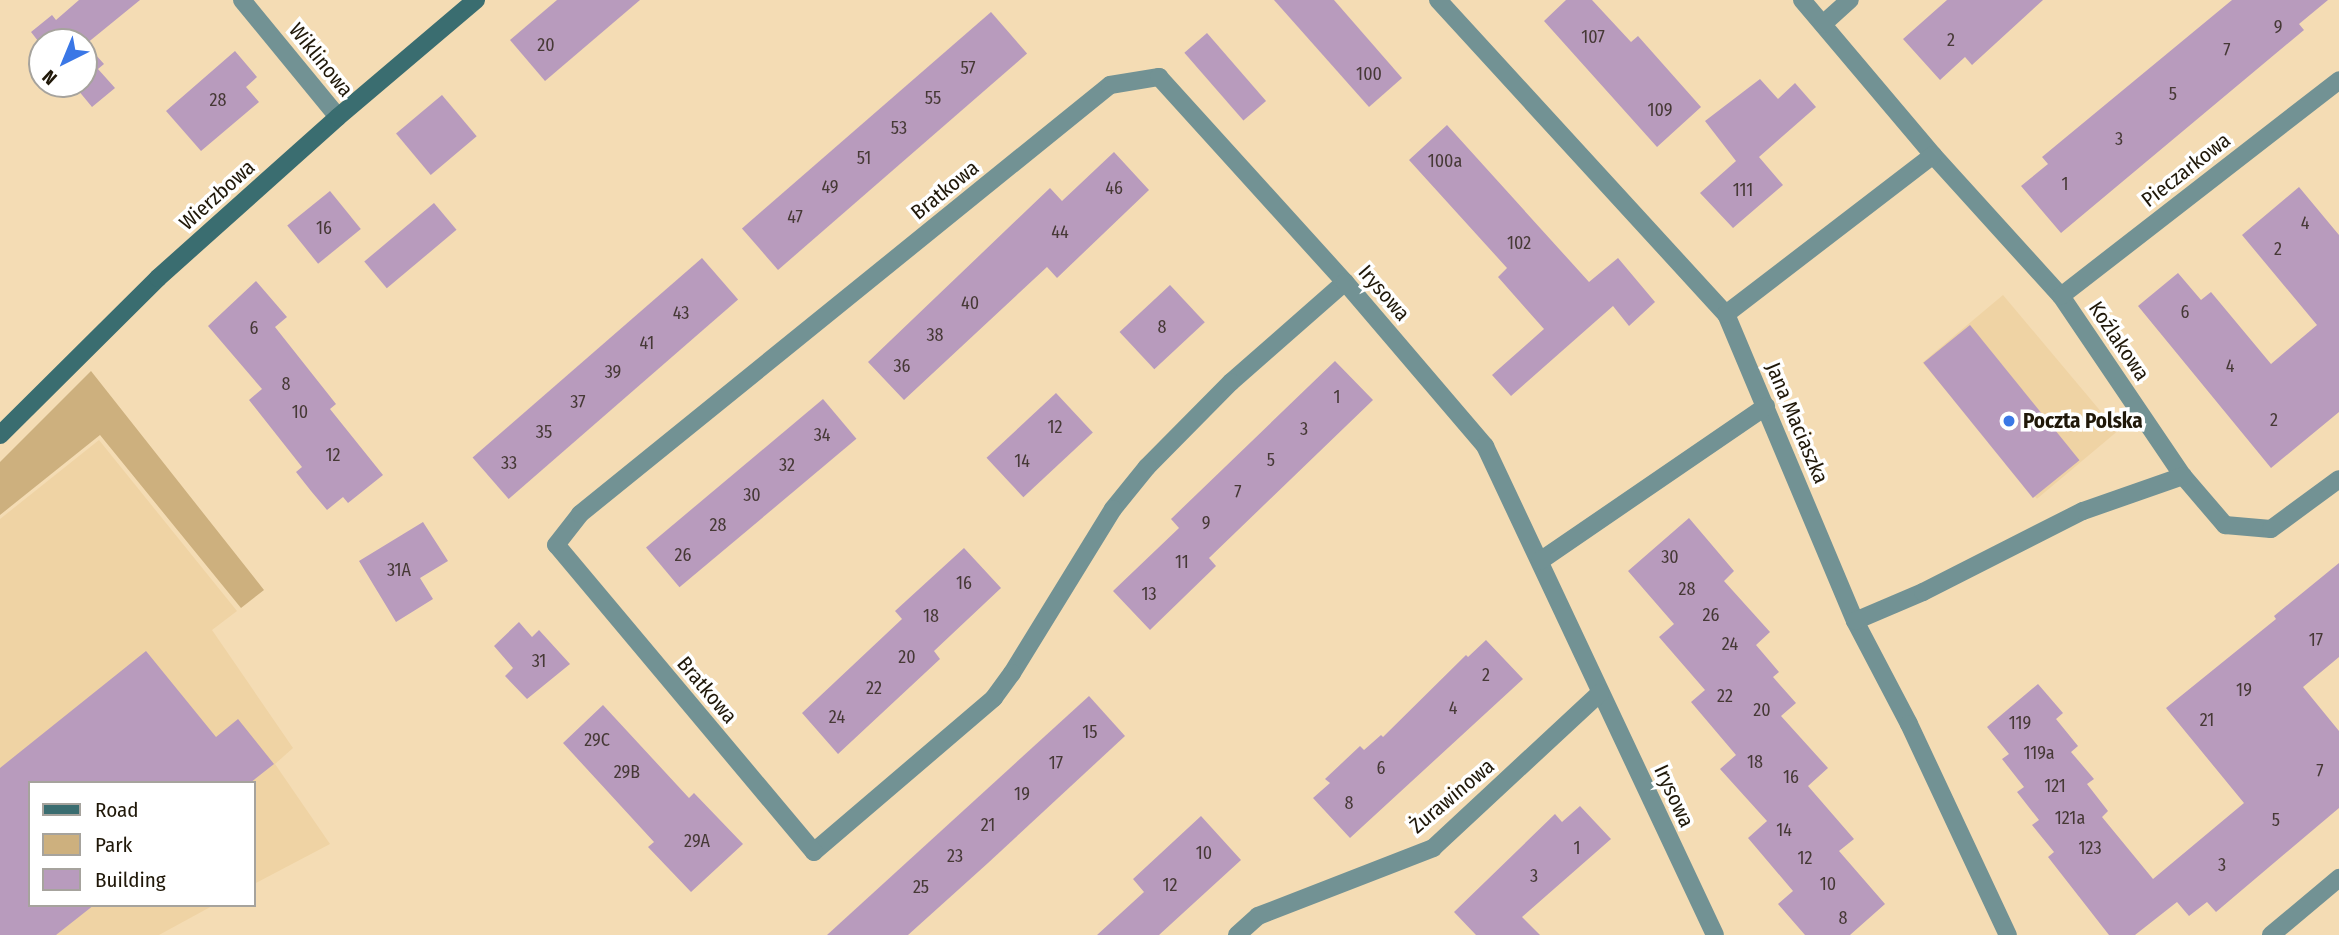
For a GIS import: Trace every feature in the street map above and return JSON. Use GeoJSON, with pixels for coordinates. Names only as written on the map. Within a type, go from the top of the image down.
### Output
{"type":"FeatureCollection","features":[{"type":"Feature","properties":{"kind":"street","name":"Wiklinowa"},"geometry":{"type":"LineString","coordinates":[[242,0],[338,117]]}},
{"type":"Feature","properties":{"kind":"street","name":"Wierzbowa"},"geometry":{"type":"LineString","coordinates":[[0,435],[132,303],[338,117],[476,0]]}},
{"type":"Feature","properties":{"kind":"street","name":"Jana Maciaszka"},"geometry":{"type":"LineString","coordinates":[[1438,0],[1726,314],[1855,621],[1909,724],[2008,935]]}},
{"type":"Feature","properties":{"kind":"street","name":"Koźlakowa"},"geometry":{"type":"LineString","coordinates":[[1802,0],[1933,155],[2061,296],[2183,476],[2225,525],[2272,529],[2339,479]]}},
{"type":"Feature","properties":{"kind":"street"},"geometry":{"type":"LineString","coordinates":[[1823,23],[1850,0]]}},
{"type":"Feature","properties":{"kind":"street","name":"Irysowa"},"geometry":{"type":"LineString","coordinates":[[1159,77],[1345,282],[1485,446],[1715,935]]}},
{"type":"Feature","properties":{"kind":"street","name":"Bratkowa"},"geometry":{"type":"LineString","coordinates":[[1159,77],[1110,85],[580,514],[556,545],[814,852],[994,698],[1101,527],[1147,467],[1231,382],[1345,282]]}},
{"type":"Feature","properties":{"kind":"street","name":"Pieczarkowa"},"geometry":{"type":"LineString","coordinates":[[2061,296],[2339,80]]}},
{"type":"Feature","properties":{"kind":"street"},"geometry":{"type":"LineString","coordinates":[[1726,314],[1933,155]]}},
{"type":"Feature","properties":{"kind":"street"},"geometry":{"type":"LineString","coordinates":[[1540,561],[1766,406]]}},
{"type":"Feature","properties":{"kind":"street"},"geometry":{"type":"LineString","coordinates":[[1855,621],[1923,592],[2083,511],[2183,476]]}},
{"type":"Feature","properties":{"kind":"street","name":"Żurawinowa"},"geometry":{"type":"LineString","coordinates":[[1237,935],[1258,916],[1433,848],[1600,693]]}},
{"type":"Feature","properties":{"kind":"street"},"geometry":{"type":"LineString","coordinates":[[2271,935],[2339,878]]}},
{"type":"Feature","properties":{"kind":"shaded area"},"geometry":{"type":"Polygon","coordinates":[[[2003,295],[2117,431],[2037,499],[1923,362],[2003,295]]]}},
{"type":"Feature","properties":{"kind":"shaded area"},"geometry":{"type":"Polygon","coordinates":[[[99,440],[237,611],[212,630],[293,748],[275,764],[330,844],[256,883],[256,781],[28,781],[28,907],[210,907],[159,935],[0,935],[0,519],[99,440]]]}},
{"type":"Feature","properties":{"kind":"green space"},"geometry":{"type":"Polygon","coordinates":[[[91,371],[264,590],[241,608],[100,435],[0,515],[0,462],[91,371]]]}},
{"type":"Feature","properties":{"kind":"building"},"geometry":{"type":"Polygon","coordinates":[[[79,0],[140,0],[98,34],[98,28],[36,28],[52,15],[56,20],[79,0]]]}},
{"type":"Feature","properties":{"kind":"building"},"geometry":{"type":"Polygon","coordinates":[[[557,0],[640,0],[545,81],[510,40],[557,0]]]}},
{"type":"Feature","properties":{"kind":"building"},"geometry":{"type":"Polygon","coordinates":[[[1274,0],[1334,0],[1402,78],[1369,107],[1274,0]]]}},
{"type":"Feature","properties":{"kind":"building"},"geometry":{"type":"Polygon","coordinates":[[[1566,0],[1592,0],[1631,42],[1638,36],[1701,107],[1657,147],[1544,21],[1566,0]]]}},
{"type":"Feature","properties":{"kind":"building"},"geometry":{"type":"Polygon","coordinates":[[[1947,0],[2043,0],[1972,65],[1965,57],[1940,80],[1903,39],[1947,0]]]}},
{"type":"Feature","properties":{"kind":"building"},"geometry":{"type":"Polygon","coordinates":[[[2232,0],[2328,0],[2299,24],[2304,30],[2061,233],[2021,186],[2048,164],[2042,157],[2232,0]]]}},
{"type":"Feature","properties":{"kind":"building"},"geometry":{"type":"Polygon","coordinates":[[[991,12],[1027,54],[778,270],[742,228],[991,12]]]}},
{"type":"Feature","properties":{"kind":"building"},"geometry":{"type":"Polygon","coordinates":[[[1207,33],[1266,101],[1243,121],[1184,53],[1207,33]]]}},
{"type":"Feature","properties":{"kind":"building"},"geometry":{"type":"Polygon","coordinates":[[[235,51],[257,77],[246,87],[259,102],[201,151],[166,111],[235,51]]]}},
{"type":"Feature","properties":{"kind":"building"},"geometry":{"type":"Polygon","coordinates":[[[98,57],[104,64],[98,69],[98,57]]]}},
{"type":"Feature","properties":{"kind":"building"},"geometry":{"type":"Polygon","coordinates":[[[98,69],[115,88],[92,107],[85,98],[98,98],[98,69]]]}},
{"type":"Feature","properties":{"kind":"building"},"geometry":{"type":"Polygon","coordinates":[[[1760,79],[1778,99],[1795,83],[1816,107],[1759,157],[1783,185],[1733,228],[1700,193],[1736,161],[1705,121],[1760,79]]]}},
{"type":"Feature","properties":{"kind":"building"},"geometry":{"type":"Polygon","coordinates":[[[442,95],[477,136],[431,175],[396,134],[442,95]]]}},
{"type":"Feature","properties":{"kind":"building"},"geometry":{"type":"Polygon","coordinates":[[[1447,125],[1589,282],[1618,258],[1655,302],[1629,326],[1613,306],[1511,396],[1492,375],[1544,329],[1498,277],[1507,268],[1409,160],[1447,125]]]}},
{"type":"Feature","properties":{"kind":"building"},"geometry":{"type":"Polygon","coordinates":[[[1114,152],[1149,190],[1057,278],[1047,267],[904,400],[868,362],[1050,188],[1062,201],[1114,152]]]}},
{"type":"Feature","properties":{"kind":"building"},"geometry":{"type":"Polygon","coordinates":[[[2299,187],[2339,235],[2339,412],[2271,468],[2138,306],[2178,273],[2201,300],[2211,292],[2271,364],[2317,325],[2242,235],[2299,187]]]}},
{"type":"Feature","properties":{"kind":"building"},"geometry":{"type":"Polygon","coordinates":[[[330,191],[361,229],[318,264],[287,226],[330,191]]]}},
{"type":"Feature","properties":{"kind":"building"},"geometry":{"type":"Polygon","coordinates":[[[434,203],[456,230],[387,288],[364,261],[434,203]]]}},
{"type":"Feature","properties":{"kind":"building"},"geometry":{"type":"Polygon","coordinates":[[[702,258],[738,300],[509,499],[473,457],[702,258]]]}},
{"type":"Feature","properties":{"kind":"building"},"geometry":{"type":"Polygon","coordinates":[[[256,281],[287,317],[275,327],[336,404],[330,409],[383,475],[348,503],[343,497],[327,510],[311,491],[296,472],[302,467],[249,400],[262,389],[208,326],[256,281]]]}},
{"type":"Feature","properties":{"kind":"building"},"geometry":{"type":"Polygon","coordinates":[[[1170,285],[1205,322],[1154,369],[1120,332],[1170,285]]]}},
{"type":"Feature","properties":{"kind":"building","name":"Poczta Polska"},"geometry":{"type":"Polygon","coordinates":[[[1970,325],[2080,460],[2033,498],[1923,363],[1970,325]]]}},
{"type":"Feature","properties":{"kind":"building"},"geometry":{"type":"Polygon","coordinates":[[[1335,361],[1373,400],[1209,558],[1216,566],[1150,630],[1113,591],[1179,528],[1171,519],[1335,361]]]}},
{"type":"Feature","properties":{"kind":"building"},"geometry":{"type":"Polygon","coordinates":[[[1056,393],[1093,432],[1023,497],[987,458],[1056,393]]]}},
{"type":"Feature","properties":{"kind":"building"},"geometry":{"type":"Polygon","coordinates":[[[823,399],[856,439],[679,587],[646,547],[823,399]]]}},
{"type":"Feature","properties":{"kind":"building"},"geometry":{"type":"Polygon","coordinates":[[[1689,518],[1734,571],[1724,581],[1770,632],[1756,645],[1779,672],[1773,677],[1796,703],[1781,716],[1828,768],[1808,786],[1854,839],[1839,851],[1885,904],[1850,935],[1805,935],[1778,904],[1793,891],[1748,838],[1767,821],[1720,769],[1736,755],[1691,702],[1705,690],[1659,637],[1674,624],[1628,571],[1689,518]]]}},
{"type":"Feature","properties":{"kind":"building"},"geometry":{"type":"Polygon","coordinates":[[[423,522],[448,561],[420,578],[433,599],[396,622],[359,561],[423,522]]]}},
{"type":"Feature","properties":{"kind":"building"},"geometry":{"type":"Polygon","coordinates":[[[964,548],[1001,588],[934,651],[940,659],[838,754],[802,713],[902,619],[895,611],[964,548]]]}},
{"type":"Feature","properties":{"kind":"building"},"geometry":{"type":"Polygon","coordinates":[[[2339,563],[2339,657],[2303,687],[2339,731],[2339,808],[2216,912],[2207,902],[2189,916],[2177,902],[2135,935],[2109,935],[2048,857],[2054,852],[2032,825],[2039,820],[2017,792],[2024,787],[2002,759],[2009,754],[1987,727],[2038,684],[2063,713],[2056,719],[2078,746],[2071,752],[2094,779],[2087,784],[2108,811],[2102,817],[2153,879],[2244,803],[2166,708],[2276,619],[2274,616],[2339,563]]]}},
{"type":"Feature","properties":{"kind":"building"},"geometry":{"type":"Polygon","coordinates":[[[519,622],[532,637],[539,630],[570,664],[527,699],[505,676],[513,668],[494,646],[519,622]]]}},
{"type":"Feature","properties":{"kind":"building"},"geometry":{"type":"Polygon","coordinates":[[[1486,640],[1523,679],[1350,838],[1313,798],[1330,783],[1325,779],[1360,746],[1364,750],[1381,735],[1383,737],[1466,655],[1468,657],[1486,640]]]}},
{"type":"Feature","properties":{"kind":"building"},"geometry":{"type":"Polygon","coordinates":[[[146,651],[216,737],[238,719],[274,764],[253,781],[28,781],[28,907],[91,907],[56,935],[0,935],[0,768],[146,651]]]}},
{"type":"Feature","properties":{"kind":"building"},"geometry":{"type":"Polygon","coordinates":[[[1089,696],[1125,736],[988,863],[908,935],[827,935],[1089,696]]]}},
{"type":"Feature","properties":{"kind":"building"},"geometry":{"type":"Polygon","coordinates":[[[603,705],[689,798],[694,793],[743,844],[691,892],[648,847],[654,842],[563,743],[603,705]]]}},
{"type":"Feature","properties":{"kind":"building"},"geometry":{"type":"Polygon","coordinates":[[[1580,806],[1611,839],[1522,917],[1540,935],[1476,935],[1454,912],[1555,814],[1562,822],[1580,806]]]}},
{"type":"Feature","properties":{"kind":"building"},"geometry":{"type":"Polygon","coordinates":[[[1201,816],[1241,860],[1159,935],[1097,935],[1144,892],[1133,879],[1201,816]]]}},
{"type":"Feature","properties":{"kind":"place","name":"Poczta Polska"},"geometry":{"type":"Point","coordinates":[2009,421]}}]}
